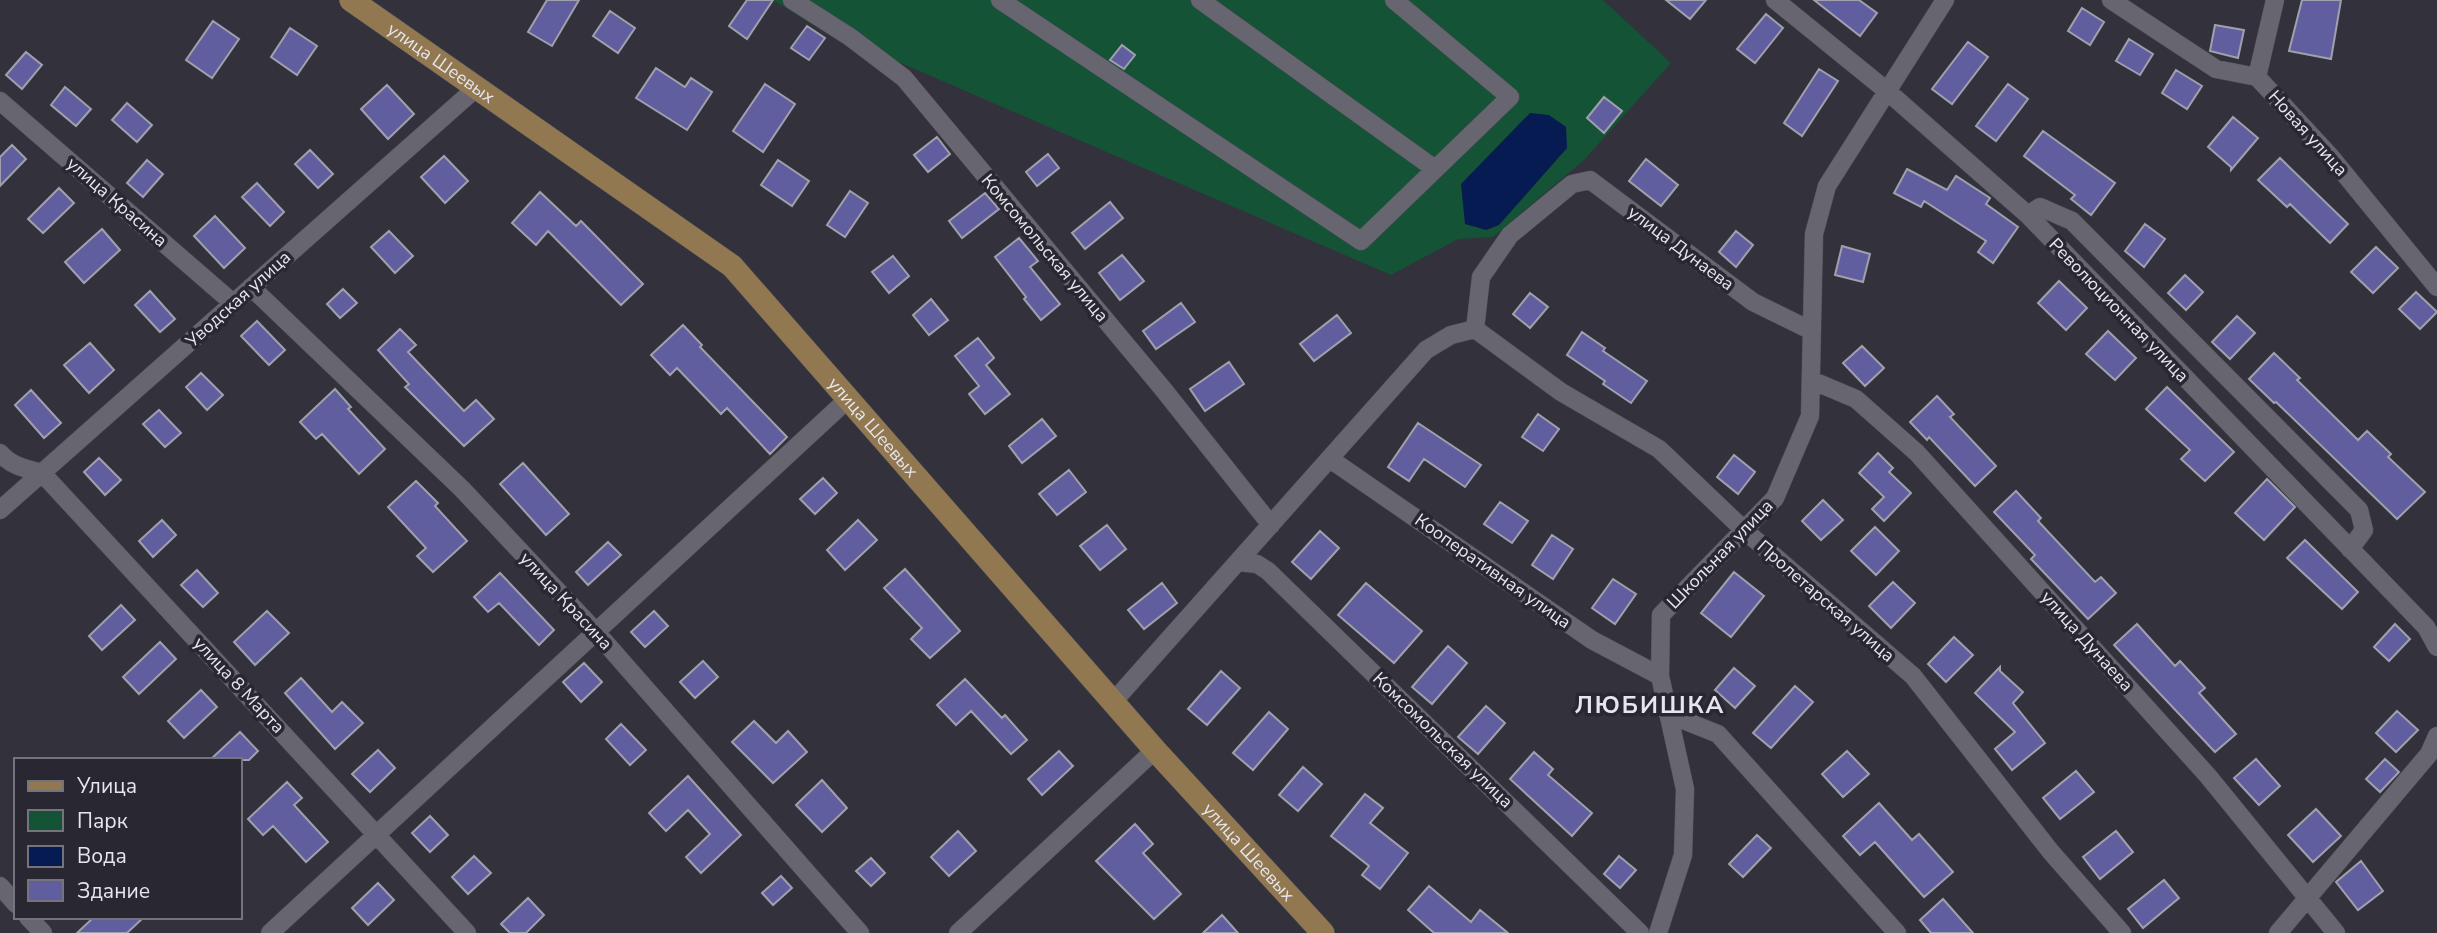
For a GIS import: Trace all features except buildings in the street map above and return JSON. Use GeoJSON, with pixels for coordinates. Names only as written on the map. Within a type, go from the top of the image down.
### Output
{"type":"FeatureCollection","features":[{"type":"Feature","properties":{"kind":"main road","name":"улица Шеевых"},"geometry":{"type":"LineString","coordinates":[[351,0],[732,266],[1155,750],[1324,933]]}},
{"type":"Feature","properties":{"kind":"street","name":"Комсомольская улица"},"geometry":{"type":"LineString","coordinates":[[792,0],[850,37],[904,78],[1163,389],[1271,525]]}},
{"type":"Feature","properties":{"kind":"street"},"geometry":{"type":"LineString","coordinates":[[1000,0],[1361,241],[1510,97],[1394,0]]}},
{"type":"Feature","properties":{"kind":"street"},"geometry":{"type":"LineString","coordinates":[[1200,0],[1435,169]]}},
{"type":"Feature","properties":{"kind":"street","name":"Революционная улица"},"geometry":{"type":"LineString","coordinates":[[1775,0],[1887,91],[2028,215],[2350,549],[2431,625],[2437,646]]}},
{"type":"Feature","properties":{"kind":"street","name":"Школьная улица"},"geometry":{"type":"LineString","coordinates":[[1658,933],[1683,855],[1685,789],[1660,676],[1661,615],[1775,498],[1810,416],[1814,234],[1827,186],[1945,0]]}},
{"type":"Feature","properties":{"kind":"street","name":"Новая улица"},"geometry":{"type":"LineString","coordinates":[[2111,0],[2216,69],[2257,76],[2330,156],[2437,287]]}},
{"type":"Feature","properties":{"kind":"street"},"geometry":{"type":"LineString","coordinates":[[2257,76],[2275,0]]}},
{"type":"Feature","properties":{"kind":"street","name":"Уводская улица"},"geometry":{"type":"LineString","coordinates":[[0,510],[475,89]]}},
{"type":"Feature","properties":{"kind":"street","name":"улица Красина"},"geometry":{"type":"LineString","coordinates":[[0,101],[233,303]]}},
{"type":"Feature","properties":{"kind":"street","name":"улица Дунаева"},"geometry":{"type":"LineString","coordinates":[[1475,330],[1481,277],[1510,235],[1572,184],[1590,180],[1752,302],[1812,331]]}},
{"type":"Feature","properties":{"kind":"street"},"geometry":{"type":"LineString","coordinates":[[2028,215],[2040,207],[2072,221],[2359,510],[2364,530],[2350,549]]}},
{"type":"Feature","properties":{"kind":"street","name":"улица Красина"},"geometry":{"type":"LineString","coordinates":[[251,287],[461,489],[596,632],[860,933]]}},
{"type":"Feature","properties":{"kind":"street"},"geometry":{"type":"LineString","coordinates":[[1113,702],[1426,350],[1451,335],[1475,330]]}},
{"type":"Feature","properties":{"kind":"street","name":"Пролетарская улица"},"geometry":{"type":"LineString","coordinates":[[1475,330],[1561,393],[1659,449],[1744,530],[1913,677],[2051,852],[2122,933]]}},
{"type":"Feature","properties":{"kind":"street","name":"улица Дунаева"},"geometry":{"type":"LineString","coordinates":[[1811,380],[1856,399],[1917,453],[2208,775],[2336,933]]}},
{"type":"Feature","properties":{"kind":"street"},"geometry":{"type":"LineString","coordinates":[[270,933],[848,400]]}},
{"type":"Feature","properties":{"kind":"street","name":"улица 8 Марта"},"geometry":{"type":"LineString","coordinates":[[0,453],[23,469],[42,473],[467,933]]}},
{"type":"Feature","properties":{"kind":"street","name":"Кооперативная улица"},"geometry":{"type":"LineString","coordinates":[[1330,459],[1592,640],[1660,676]]}},
{"type":"Feature","properties":{"kind":"street","name":"Комсомольская улица"},"geometry":{"type":"LineString","coordinates":[[1238,562],[1257,564],[1268,571],[1640,933]]}},
{"type":"Feature","properties":{"kind":"street"},"geometry":{"type":"LineString","coordinates":[[1668,714],[1718,734],[1897,933]]}},
{"type":"Feature","properties":{"kind":"street"},"geometry":{"type":"LineString","coordinates":[[2278,933],[2429,754],[2437,736]]}},
{"type":"Feature","properties":{"kind":"street"},"geometry":{"type":"LineString","coordinates":[[958,933],[1155,750]]}},
{"type":"Feature","properties":{"kind":"street"},"geometry":{"type":"LineString","coordinates":[[0,886],[14,902]]}},
{"type":"Feature","properties":{"kind":"street"},"geometry":{"type":"LineString","coordinates":[[30,919],[43,933]]}},
{"type":"Feature","properties":{"kind":"green space"},"geometry":{"type":"Polygon","coordinates":[[[773,0],[1603,0],[1671,63],[1584,160],[1493,237],[1458,239],[1391,275],[813,25],[773,0]]]}},
{"type":"Feature","properties":{"kind":"water"},"geometry":{"type":"Polygon","coordinates":[[[1530,113],[1549,115],[1566,127],[1567,148],[1499,225],[1486,230],[1465,224],[1461,184],[1530,113]]]}},
{"type":"Feature","properties":{"kind":"district","name":"ЛЮБИШКА"},"geometry":{"type":"Point","coordinates":[1650,705]}}]}
